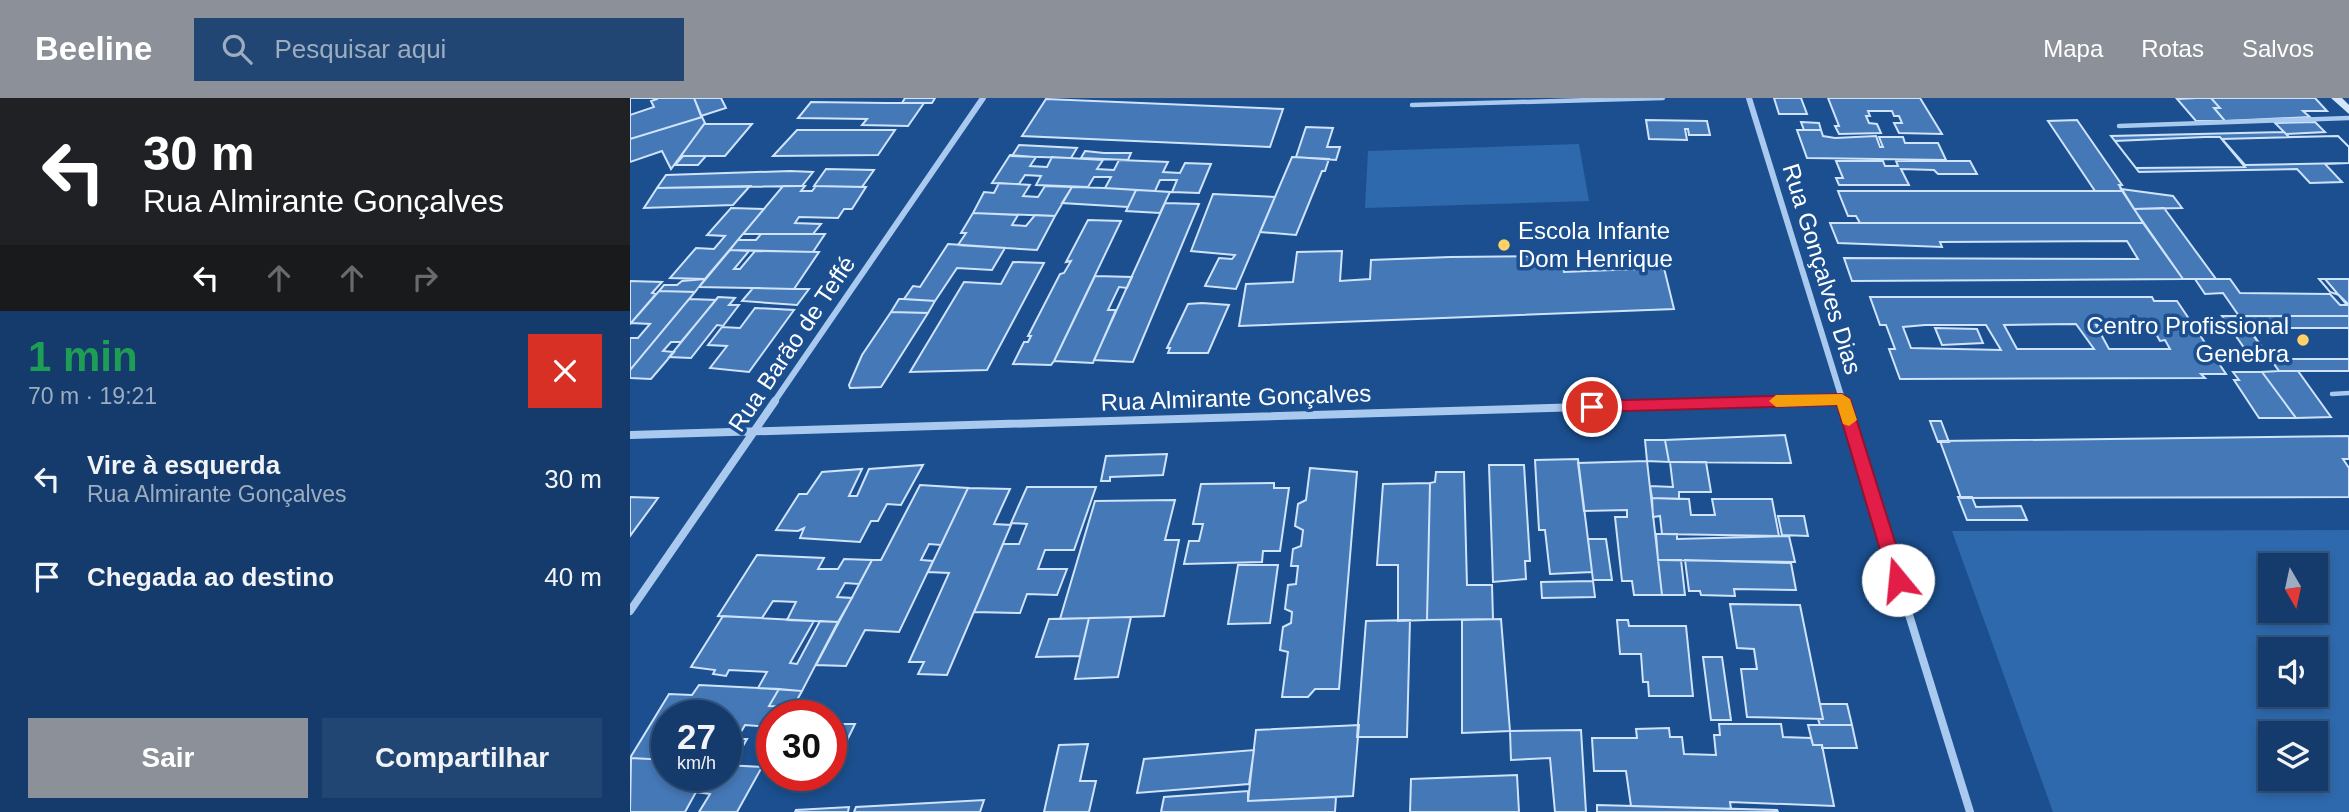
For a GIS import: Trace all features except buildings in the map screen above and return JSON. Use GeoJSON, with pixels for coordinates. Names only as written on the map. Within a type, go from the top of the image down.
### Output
{"type":"FeatureCollection","features":[{"type":"Feature","properties":{"kind":"main road"},"geometry":{"type":"LineString","coordinates":[[2336,98],[2349,111]]}},
{"type":"Feature","properties":{"kind":"street","name":"Rua Barão de Teffé"},"geometry":{"type":"LineString","coordinates":[[630,611],[983,98]]}},
{"type":"Feature","properties":{"kind":"street","name":"Rua Gonçalves Dias"},"geometry":{"type":"LineString","coordinates":[[1749,98],[1969,812]]}},
{"type":"Feature","properties":{"kind":"street","name":"Rua Almirante Gonçalves"},"geometry":{"type":"LineString","coordinates":[[630,435],[1842,399]]}},
{"type":"Feature","properties":{"kind":"lane"},"geometry":{"type":"LineString","coordinates":[[1412,105],[1663,98]]}},
{"type":"Feature","properties":{"kind":"lane"},"geometry":{"type":"LineString","coordinates":[[2119,126],[2349,118]]}},
{"type":"Feature","properties":{"kind":"lane"},"geometry":{"type":"LineString","coordinates":[[2332,394],[2349,393]]}},
{"type":"Feature","properties":{"kind":"shaded area"},"geometry":{"type":"Polygon","coordinates":[[[1579,144],[1589,201],[1365,208],[1368,151],[1579,144]]]}},
{"type":"Feature","properties":{"kind":"shaded area"},"geometry":{"type":"Polygon","coordinates":[[[2349,530],[2349,812],[2053,812],[1952,531],[2349,530]]]}},
{"type":"Feature","properties":{"kind":"slow traffic"},"geometry":{"type":"LineString","coordinates":[[1776,401],[1842,399],[1849,420]]}},
{"type":"Feature","properties":{"kind":"place","name":"Escola Infante Dom Henrique"},"geometry":{"type":"Point","coordinates":[1504,245]}},
{"type":"Feature","properties":{"kind":"place","name":"Centro Profissional Genebra"},"geometry":{"type":"Point","coordinates":[2303,340]}},
{"type":"Feature","properties":{"kind":"route"},"geometry":{"type":"LineString","coordinates":[[1592,407],[1842,399],[1898,580]]}}]}
